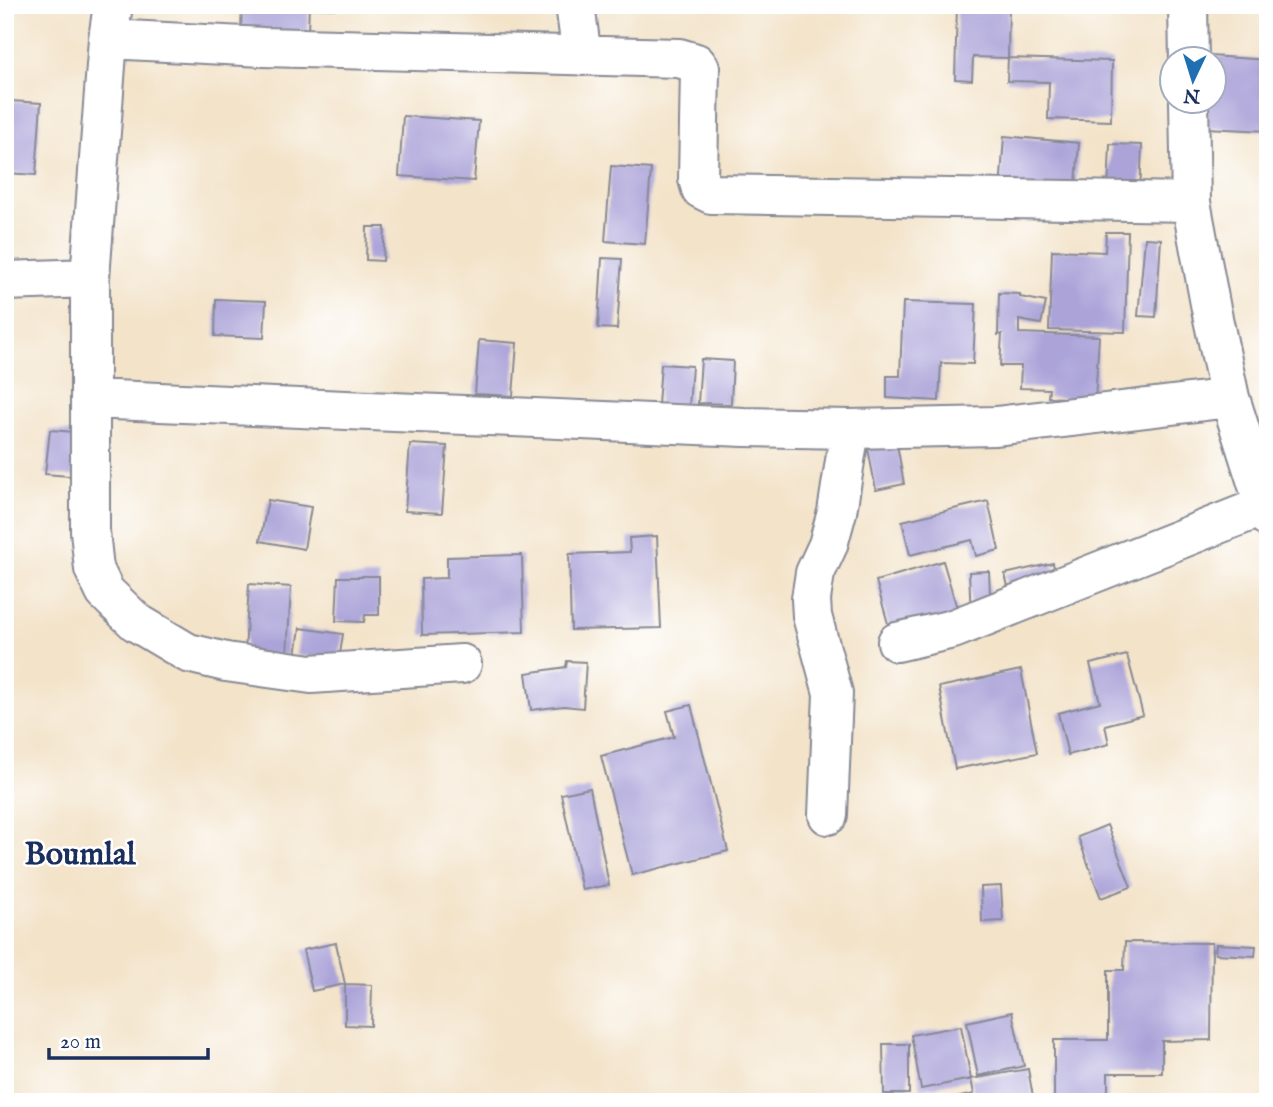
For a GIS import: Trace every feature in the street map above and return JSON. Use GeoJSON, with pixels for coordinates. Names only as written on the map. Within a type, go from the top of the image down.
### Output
{"type":"FeatureCollection","features":[{"type":"Feature","properties":{"kind":"street"},"geometry":{"type":"LineString","coordinates":[[575,5],[582,56]]}},
{"type":"Feature","properties":{"kind":"street"},"geometry":{"type":"LineString","coordinates":[[1188,5],[1189,46]]}},
{"type":"Feature","properties":{"kind":"street"},"geometry":{"type":"LineString","coordinates":[[462,664],[311,674],[226,662],[188,653],[136,622],[105,592],[94,569],[90,531],[90,278],[110,22],[263,47],[679,58],[696,63],[700,68],[698,179],[701,189],[711,194],[1191,202]]}},
{"type":"Feature","properties":{"kind":"street"},"geometry":{"type":"LineString","coordinates":[[897,642],[953,629],[1266,512],[1230,398],[1191,202],[1189,116]]}},
{"type":"Feature","properties":{"kind":"street"},"geometry":{"type":"LineString","coordinates":[[5,281],[90,278]]}},
{"type":"Feature","properties":{"kind":"street"},"geometry":{"type":"LineString","coordinates":[[90,399],[717,426],[850,429],[996,426],[1230,398]]}},
{"type":"Feature","properties":{"kind":"street"},"geometry":{"type":"LineString","coordinates":[[828,815],[833,693],[812,616],[811,599],[816,573],[828,545],[837,512],[850,429]]}},
{"type":"Feature","properties":{"kind":"building"},"geometry":{"type":"Polygon","coordinates":[[[242,5],[309,5],[308,32],[241,29],[242,5]]]}},
{"type":"Feature","properties":{"kind":"building"},"geometry":{"type":"Polygon","coordinates":[[[310,5],[343,5],[343,9],[310,8],[310,5]]]}},
{"type":"Feature","properties":{"kind":"building"},"geometry":{"type":"Polygon","coordinates":[[[957,5],[1009,5],[1008,58],[973,57],[972,80],[955,79],[957,5]]]}},
{"type":"Feature","properties":{"kind":"building"},"geometry":{"type":"Polygon","coordinates":[[[1228,57],[1268,60],[1268,131],[1205,128],[1206,116],[1228,116],[1228,57]]]}},
{"type":"Feature","properties":{"kind":"building"},"geometry":{"type":"Polygon","coordinates":[[[1008,58],[1112,61],[1111,121],[1048,119],[1049,82],[1007,81],[1008,58]]]}},
{"type":"Feature","properties":{"kind":"building"},"geometry":{"type":"Polygon","coordinates":[[[11,101],[41,103],[36,175],[6,173],[11,101]]]}},
{"type":"Feature","properties":{"kind":"building"},"geometry":{"type":"Polygon","coordinates":[[[403,116],[479,121],[474,181],[399,176],[403,116]]]}},
{"type":"Feature","properties":{"kind":"building"},"geometry":{"type":"Polygon","coordinates":[[[1004,136],[1079,143],[1074,211],[999,204],[1004,136]]]}},
{"type":"Feature","properties":{"kind":"building"},"geometry":{"type":"Polygon","coordinates":[[[1110,144],[1142,145],[1140,195],[1108,194],[1110,144]]]}},
{"type":"Feature","properties":{"kind":"building"},"geometry":{"type":"Polygon","coordinates":[[[611,166],[651,169],[645,244],[605,241],[611,166]]]}},
{"type":"Feature","properties":{"kind":"building"},"geometry":{"type":"Polygon","coordinates":[[[367,227],[385,227],[383,261],[366,260],[367,227]]]}},
{"type":"Feature","properties":{"kind":"building"},"geometry":{"type":"Polygon","coordinates":[[[1106,232],[1128,232],[1125,332],[1049,330],[1052,250],[1105,252],[1106,232]]]}},
{"type":"Feature","properties":{"kind":"building"},"geometry":{"type":"Polygon","coordinates":[[[1145,238],[1161,239],[1156,317],[1138,316],[1145,238]]]}},
{"type":"Feature","properties":{"kind":"building"},"geometry":{"type":"Polygon","coordinates":[[[602,258],[622,259],[617,329],[598,328],[602,258]]]}},
{"type":"Feature","properties":{"kind":"building"},"geometry":{"type":"Polygon","coordinates":[[[999,293],[1020,294],[1020,297],[1046,302],[1041,324],[1019,320],[1019,333],[1099,336],[1095,400],[1048,397],[1049,389],[1020,388],[1021,366],[1000,366],[1002,334],[998,335],[999,293]]]}},
{"type":"Feature","properties":{"kind":"building"},"geometry":{"type":"Polygon","coordinates":[[[216,299],[266,301],[264,338],[215,336],[216,299]]]}},
{"type":"Feature","properties":{"kind":"building"},"geometry":{"type":"Polygon","coordinates":[[[903,302],[976,304],[973,364],[941,363],[939,401],[887,398],[887,376],[900,376],[903,302]]]}},
{"type":"Feature","properties":{"kind":"building"},"geometry":{"type":"Polygon","coordinates":[[[479,340],[517,343],[513,396],[475,394],[479,340]]]}},
{"type":"Feature","properties":{"kind":"building"},"geometry":{"type":"Polygon","coordinates":[[[701,359],[733,361],[731,404],[698,403],[701,359]]]}},
{"type":"Feature","properties":{"kind":"building"},"geometry":{"type":"Polygon","coordinates":[[[661,364],[692,366],[689,408],[658,405],[661,364]]]}},
{"type":"Feature","properties":{"kind":"building"},"geometry":{"type":"Polygon","coordinates":[[[50,430],[86,433],[82,477],[45,474],[50,430]]]}},
{"type":"Feature","properties":{"kind":"building"},"geometry":{"type":"Polygon","coordinates":[[[410,444],[447,446],[442,513],[405,511],[410,444]]]}},
{"type":"Feature","properties":{"kind":"building"},"geometry":{"type":"Polygon","coordinates":[[[897,444],[904,484],[876,490],[868,449],[897,444]]]}},
{"type":"Feature","properties":{"kind":"building"},"geometry":{"type":"Polygon","coordinates":[[[268,500],[311,507],[304,549],[260,541],[268,500]]]}},
{"type":"Feature","properties":{"kind":"building"},"geometry":{"type":"Polygon","coordinates":[[[988,501],[999,550],[976,556],[972,540],[910,555],[902,521],[988,501]]]}},
{"type":"Feature","properties":{"kind":"building"},"geometry":{"type":"Polygon","coordinates":[[[657,536],[661,628],[571,630],[569,554],[630,552],[629,538],[657,536]]]}},
{"type":"Feature","properties":{"kind":"building"},"geometry":{"type":"Polygon","coordinates":[[[522,555],[524,632],[422,635],[421,579],[447,578],[447,557],[522,555]]]}},
{"type":"Feature","properties":{"kind":"building"},"geometry":{"type":"Polygon","coordinates":[[[943,561],[962,625],[894,645],[876,581],[943,561]]]}},
{"type":"Feature","properties":{"kind":"building"},"geometry":{"type":"Polygon","coordinates":[[[1053,563],[1058,588],[1011,599],[1005,574],[1053,563]]]}},
{"type":"Feature","properties":{"kind":"building"},"geometry":{"type":"Polygon","coordinates":[[[989,571],[991,616],[971,617],[969,572],[989,571]]]}},
{"type":"Feature","properties":{"kind":"building"},"geometry":{"type":"Polygon","coordinates":[[[379,576],[379,615],[365,615],[364,622],[336,621],[338,577],[379,576]]]}},
{"type":"Feature","properties":{"kind":"building"},"geometry":{"type":"Polygon","coordinates":[[[249,584],[291,587],[287,655],[245,653],[249,584]]]}},
{"type":"Feature","properties":{"kind":"building"},"geometry":{"type":"Polygon","coordinates":[[[300,628],[343,634],[339,661],[296,655],[300,628]]]}},
{"type":"Feature","properties":{"kind":"building"},"geometry":{"type":"Polygon","coordinates":[[[1127,655],[1143,715],[1105,725],[1109,744],[1068,755],[1058,713],[1100,702],[1090,664],[1127,655]]]}},
{"type":"Feature","properties":{"kind":"building"},"geometry":{"type":"Polygon","coordinates":[[[567,661],[586,662],[583,708],[564,706],[531,710],[526,673],[566,667],[567,661]]]}},
{"type":"Feature","properties":{"kind":"building"},"geometry":{"type":"Polygon","coordinates":[[[1021,670],[1037,753],[955,769],[939,687],[1021,670]]]}},
{"type":"Feature","properties":{"kind":"building"},"geometry":{"type":"Polygon","coordinates":[[[691,705],[728,851],[632,875],[601,756],[674,737],[667,711],[691,705]]]}},
{"type":"Feature","properties":{"kind":"building"},"geometry":{"type":"Polygon","coordinates":[[[590,788],[609,885],[582,890],[561,794],[590,788]]]}},
{"type":"Feature","properties":{"kind":"building"},"geometry":{"type":"Polygon","coordinates":[[[1107,825],[1131,887],[1101,898],[1078,837],[1107,825]]]}},
{"type":"Feature","properties":{"kind":"building"},"geometry":{"type":"Polygon","coordinates":[[[1001,886],[1003,921],[982,922],[981,887],[1001,886]]]}},
{"type":"Feature","properties":{"kind":"building"},"geometry":{"type":"Polygon","coordinates":[[[1125,942],[1212,943],[1211,1040],[1162,1041],[1162,1073],[1108,1073],[1108,1102],[1054,1102],[1054,1040],[1108,1040],[1108,970],[1124,970],[1125,942]]]}},
{"type":"Feature","properties":{"kind":"building"},"geometry":{"type":"Polygon","coordinates":[[[336,943],[345,984],[312,991],[303,950],[336,943]]]}},
{"type":"Feature","properties":{"kind":"building"},"geometry":{"type":"Polygon","coordinates":[[[1216,944],[1256,946],[1255,956],[1215,954],[1216,944]]]}},
{"type":"Feature","properties":{"kind":"building"},"geometry":{"type":"Polygon","coordinates":[[[345,984],[372,985],[371,1026],[345,1025],[345,984]]]}},
{"type":"Feature","properties":{"kind":"building"},"geometry":{"type":"Polygon","coordinates":[[[1012,1012],[1024,1066],[978,1076],[967,1022],[1012,1012]]]}},
{"type":"Feature","properties":{"kind":"building"},"geometry":{"type":"Polygon","coordinates":[[[961,1026],[971,1079],[921,1089],[911,1035],[961,1026]]]}},
{"type":"Feature","properties":{"kind":"building"},"geometry":{"type":"Polygon","coordinates":[[[883,1044],[909,1044],[909,1094],[884,1094],[883,1044]]]}},
{"type":"Feature","properties":{"kind":"building"},"geometry":{"type":"Polygon","coordinates":[[[1028,1069],[1034,1102],[938,1102],[974,1094],[971,1079],[1028,1069]]]}},
{"type":"Feature","properties":{"kind":"district","name":"Boumlal"},"geometry":{"type":"Point","coordinates":[80,853]}}]}
